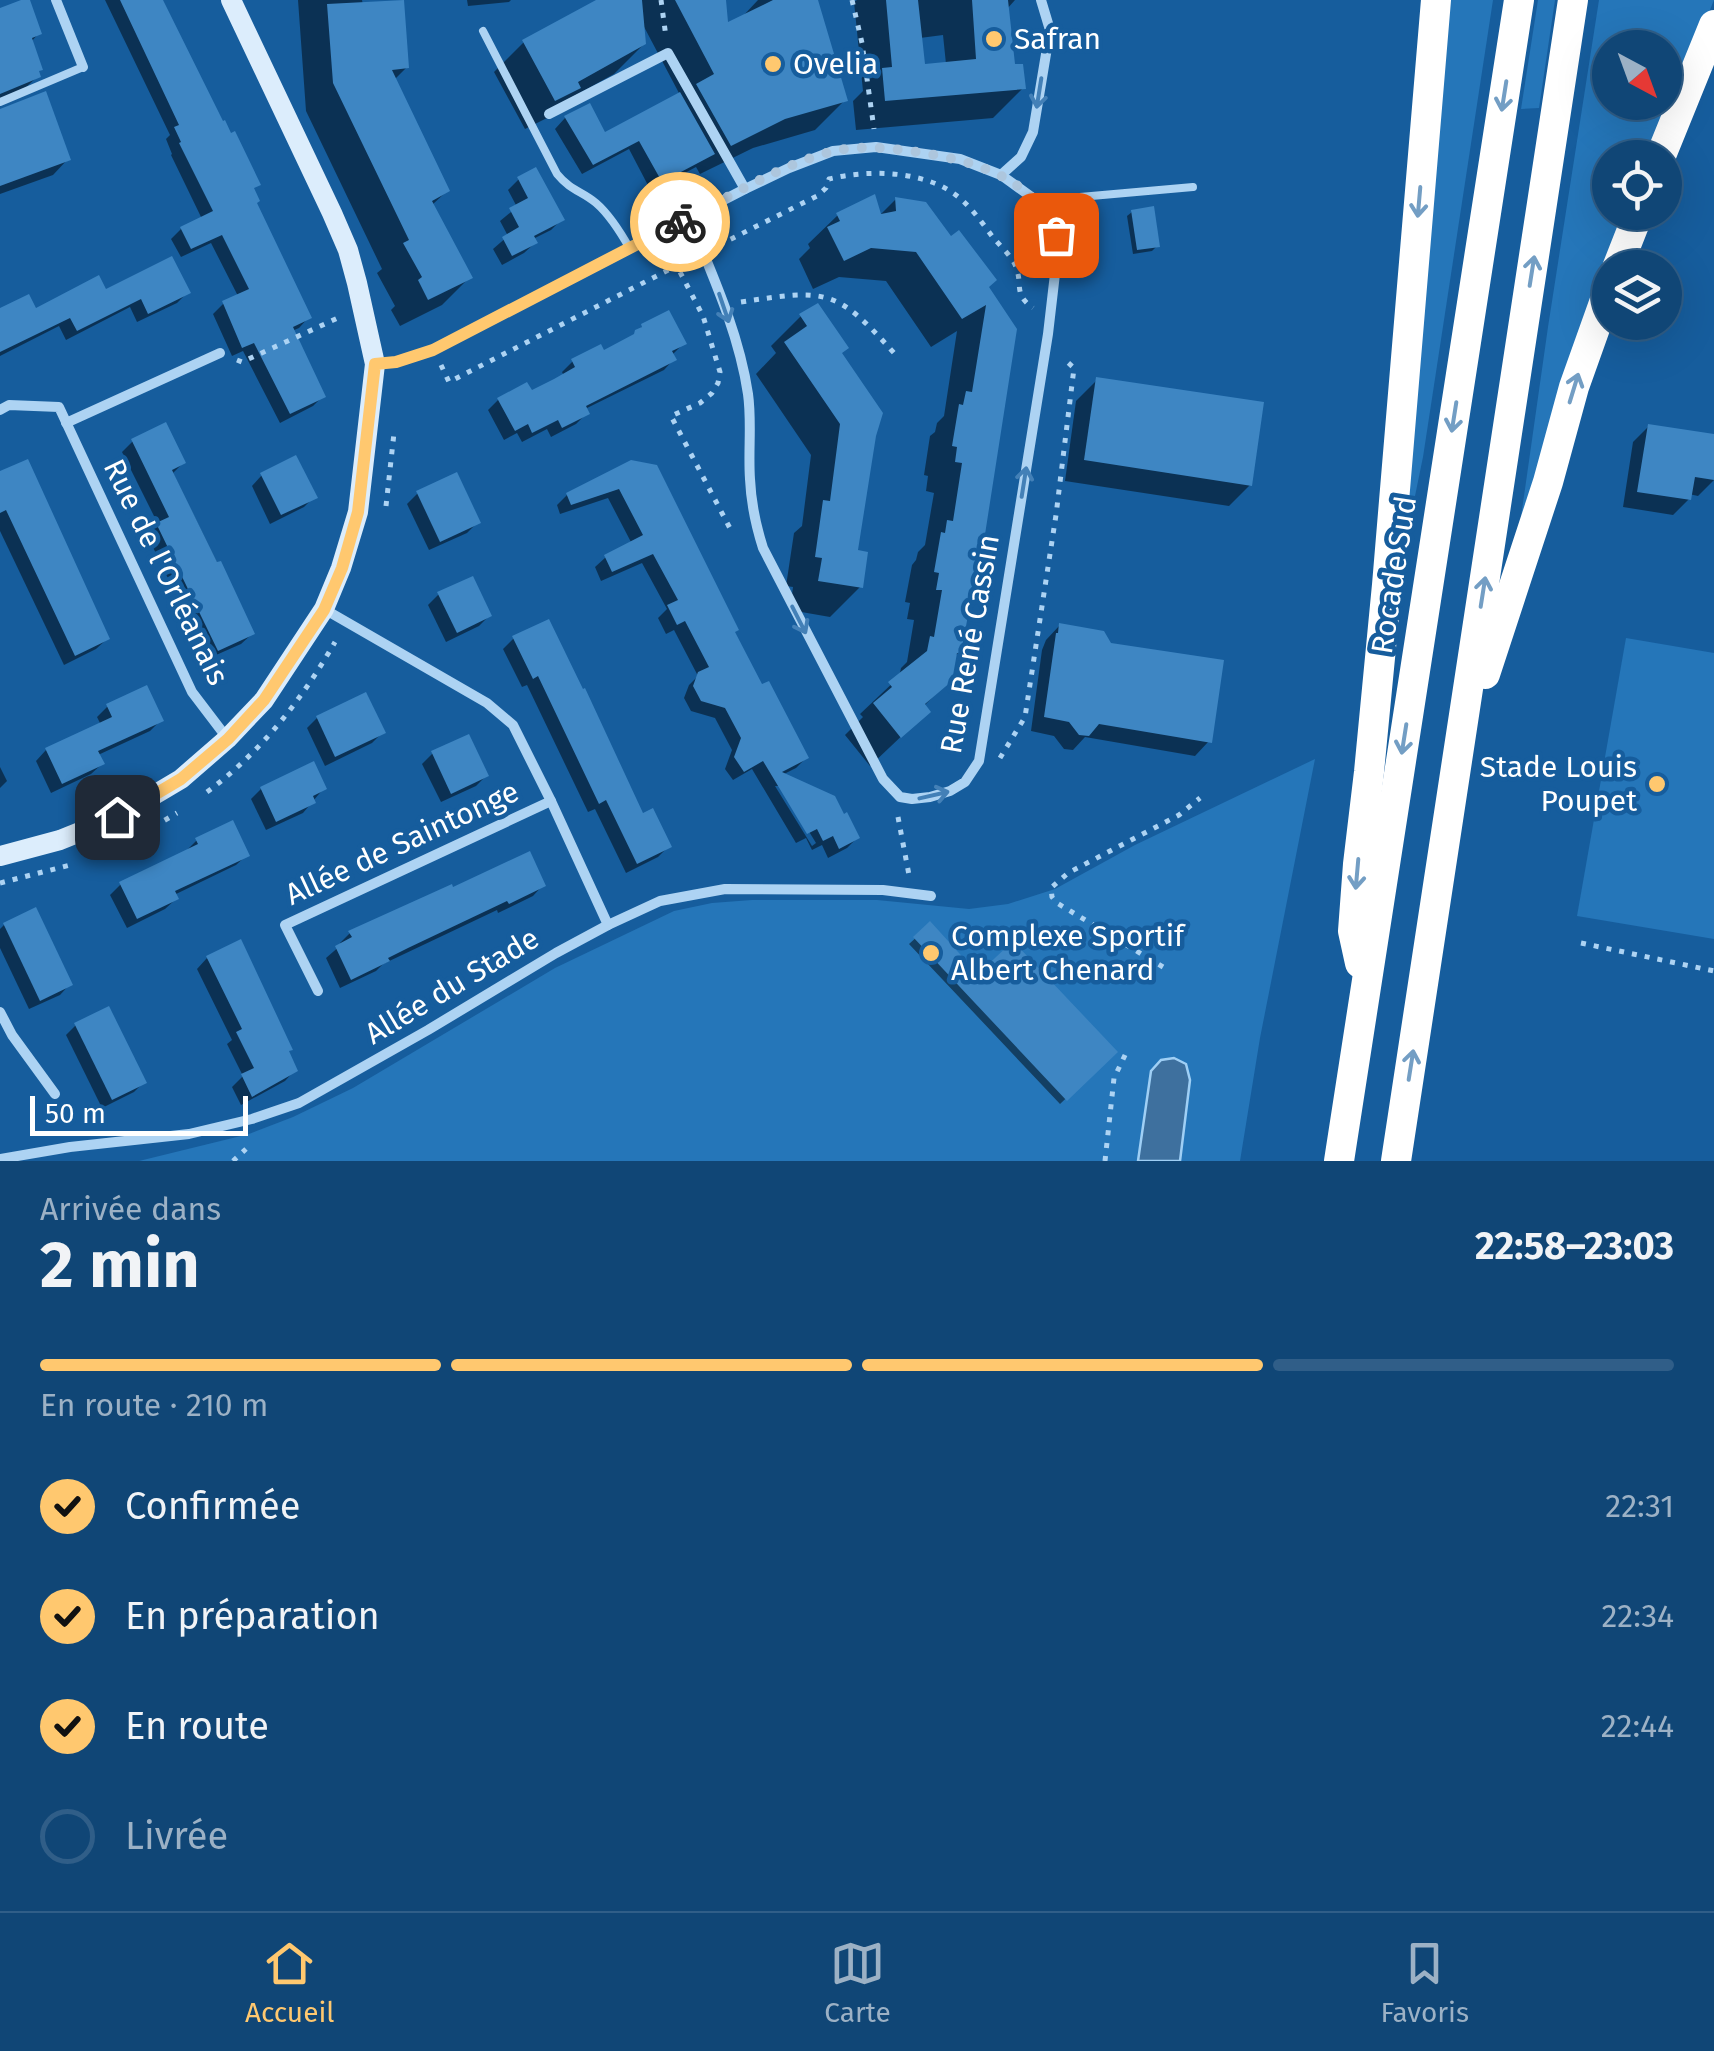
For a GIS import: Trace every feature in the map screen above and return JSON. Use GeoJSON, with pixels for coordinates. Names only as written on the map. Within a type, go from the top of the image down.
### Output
{"type":"FeatureCollection","features":[{"type":"Feature","properties":{"kind":"highway"},"geometry":{"type":"LineString","coordinates":[[1365,990],[1354,930],[1358,864],[1387,585],[1436,0]]}},
{"type":"Feature","properties":{"kind":"highway","name":"Rocade Sud"},"geometry":{"type":"LineString","coordinates":[[1338,1161],[1519,0]]}},
{"type":"Feature","properties":{"kind":"highway"},"geometry":{"type":"LineString","coordinates":[[1396,1161],[1572,0]]}},
{"type":"Feature","properties":{"kind":"highway"},"geometry":{"type":"LineString","coordinates":[[1667,140],[1714,25]]}},
{"type":"Feature","properties":{"kind":"highway"},"geometry":{"type":"LineString","coordinates":[[1458,758],[1592,336]]}},
{"type":"Feature","properties":{"kind":"street"},"geometry":{"type":"LineString","coordinates":[[56,0],[83,67]]}},
{"type":"Feature","properties":{"kind":"street"},"geometry":{"type":"LineString","coordinates":[[0,856],[60,840],[117,817],[181,779],[228,739],[264,700],[324,610],[342,568],[358,512],[375,364],[358,283],[332,213],[231,0]]}},
{"type":"Feature","properties":{"kind":"street"},"geometry":{"type":"LineString","coordinates":[[1001,176],[1020,157],[1032,132],[1050,30],[1041,0]]}},
{"type":"Feature","properties":{"kind":"street"},"geometry":{"type":"LineString","coordinates":[[550,114],[668,52],[745,190]]}},
{"type":"Feature","properties":{"kind":"street","name":"Rue René Cassin"},"geometry":{"type":"LineString","coordinates":[[375,364],[433,350],[688,218],[822,154],[876,147],[960,159],[1001,176],[1033,198],[1056,235],[1051,310],[980,761],[965,782],[950,791],[912,800],[892,790],[763,548],[750,481],[748,396],[742,364],[724,305],[688,218]]}},
{"type":"Feature","properties":{"kind":"street"},"geometry":{"type":"LineString","coordinates":[[0,410],[9,405],[59,407],[66,423],[220,353]]}},
{"type":"Feature","properties":{"kind":"street","name":"Rue de l'Orléanais"},"geometry":{"type":"LineString","coordinates":[[66,423],[192,692],[228,739]]}},
{"type":"Feature","properties":{"kind":"street"},"geometry":{"type":"LineString","coordinates":[[324,610],[487,704],[513,725],[608,924]]}},
{"type":"Feature","properties":{"kind":"street","name":"Allée de Saintonge"},"geometry":{"type":"LineString","coordinates":[[318,991],[285,926],[552,800]]}},
{"type":"Feature","properties":{"kind":"street","name":"Allée du Stade"},"geometry":{"type":"LineString","coordinates":[[0,1159],[190,1134],[286,1108],[608,924],[660,901],[724,889],[804,888],[932,896]]}},
{"type":"Feature","properties":{"kind":"street"},"geometry":{"type":"LineString","coordinates":[[0,1012],[55,1094]]}},
{"type":"Feature","properties":{"kind":"lane"},"geometry":{"type":"LineString","coordinates":[[482,32],[557,174],[567,186],[594,202],[630,249]]}},
{"type":"Feature","properties":{"kind":"lane"},"geometry":{"type":"LineString","coordinates":[[0,102],[83,67]]}},
{"type":"Feature","properties":{"kind":"lane"},"geometry":{"type":"LineString","coordinates":[[1033,198],[1192,187]]}},
{"type":"Feature","properties":{"kind":"path"},"geometry":{"type":"LineString","coordinates":[[661,0],[668,52]]}},
{"type":"Feature","properties":{"kind":"path"},"geometry":{"type":"LineString","coordinates":[[852,0],[876,147]]}},
{"type":"Feature","properties":{"kind":"path"},"geometry":{"type":"LineString","coordinates":[[433,350],[450,382],[817,196],[829,180],[881,172],[930,182],[960,198],[1016,266],[1020,296],[1034,308],[1051,310]]}},
{"type":"Feature","properties":{"kind":"path"},"geometry":{"type":"LineString","coordinates":[[640,198],[702,316],[720,372],[712,393],[671,416],[733,534]]}},
{"type":"Feature","properties":{"kind":"path"},"geometry":{"type":"LineString","coordinates":[[220,353],[242,362],[340,317],[335,291],[358,283]]}},
{"type":"Feature","properties":{"kind":"path"},"geometry":{"type":"LineString","coordinates":[[724,305],[799,293],[818,294],[860,317],[894,353]]}},
{"type":"Feature","properties":{"kind":"path"},"geometry":{"type":"LineString","coordinates":[[965,782],[994,768],[1025,717],[1074,368],[1057,352]]}},
{"type":"Feature","properties":{"kind":"path"},"geometry":{"type":"LineString","coordinates":[[1163,966],[1057,903],[1050,888],[1068,873],[1178,815],[1200,798]]}},
{"type":"Feature","properties":{"kind":"path"},"geometry":{"type":"LineString","coordinates":[[895,809],[912,893]]}},
{"type":"Feature","properties":{"kind":"path"},"geometry":{"type":"LineString","coordinates":[[1581,944],[1714,971]]}},
{"type":"Feature","properties":{"kind":"path"},"geometry":{"type":"LineString","coordinates":[[1104,1161],[1114,1078],[1128,1050]]}},
{"type":"Feature","properties":{"kind":"path"},"geometry":{"type":"LineString","coordinates":[[233,1161],[246,1150]]}},
{"type":"Feature","properties":{"kind":"shaded area"},"geometry":{"type":"Polygon","coordinates":[[[1447,0],[1493,0],[1423,457],[1407,535],[1401,535],[1447,0]]]}},
{"type":"Feature","properties":{"kind":"shaded area"},"geometry":{"type":"Polygon","coordinates":[[[1538,0],[1555,0],[1539,108],[1521,109],[1538,0]]]}},
{"type":"Feature","properties":{"kind":"shaded area"},"geometry":{"type":"Polygon","coordinates":[[[1599,0],[1714,0],[1682,78],[1682,30],[1594,30],[1599,0]]]}},
{"type":"Feature","properties":{"kind":"shaded area"},"geometry":{"type":"Polygon","coordinates":[[[1592,45],[1592,120],[1665,120],[1657,140],[1592,140],[1592,230],[1622,230],[1615,250],[1592,250],[1592,315],[1521,517],[1592,45]]]}},
{"type":"Feature","properties":{"kind":"shaded area","name":"Stade Louis Poupet"},"geometry":{"type":"Polygon","coordinates":[[[1626,638],[1714,653],[1714,939],[1577,916],[1626,638]]]}},
{"type":"Feature","properties":{"kind":"shaded area","name":"Complexe Sportif Albert Chenard"},"geometry":{"type":"Polygon","coordinates":[[[1315,759],[1240,1161],[139,1161],[249,1134],[293,1117],[353,1088],[555,968],[674,911],[752,900],[877,900],[969,909],[1008,904],[1055,889],[1135,845],[1315,759]]]}},
{"type":"Feature","properties":{"kind":"shaded area"},"geometry":{"type":"Polygon","coordinates":[[[1174,1058],[1186,1064],[1190,1080],[1180,1161],[1138,1161],[1151,1071],[1161,1060],[1174,1058]]]}},
{"type":"Feature","properties":{"kind":"building"},"geometry":{"type":"Polygon","coordinates":[[[30,0],[42,34],[32,38],[43,70],[39,71],[41,77],[0,94],[0,8],[30,0]]]}},
{"type":"Feature","properties":{"kind":"building"},"geometry":{"type":"Polygon","coordinates":[[[120,0],[163,0],[223,121],[231,133],[235,131],[261,185],[254,188],[260,201],[257,203],[312,318],[293,327],[326,397],[290,414],[254,343],[242,348],[222,301],[249,289],[222,235],[191,249],[180,227],[213,211],[179,143],[174,127],[179,125],[120,0]]]}},
{"type":"Feature","properties":{"kind":"building"},"geometry":{"type":"Polygon","coordinates":[[[404,0],[409,68],[392,70],[450,191],[432,201],[473,278],[428,300],[418,280],[422,277],[403,243],[409,240],[333,83],[327,4],[404,0]]]}},
{"type":"Feature","properties":{"kind":"building"},"geometry":{"type":"Polygon","coordinates":[[[596,0],[642,0],[646,44],[578,82],[581,88],[555,101],[522,40],[596,0]]]}},
{"type":"Feature","properties":{"kind":"building","name":"Ovelia"},"geometry":{"type":"Polygon","coordinates":[[[675,0],[726,0],[728,22],[773,0],[818,0],[848,101],[785,119],[731,146],[696,84],[714,74],[675,0]]]}},
{"type":"Feature","properties":{"kind":"building","name":"Safran"},"geometry":{"type":"Polygon","coordinates":[[[886,0],[918,0],[925,64],[976,59],[972,0],[1008,0],[1015,64],[1023,64],[1026,89],[885,101],[882,68],[892,67],[886,0]]]}},
{"type":"Feature","properties":{"kind":"building"},"geometry":{"type":"Polygon","coordinates":[[[46,91],[71,160],[0,186],[0,109],[46,91]]]}},
{"type":"Feature","properties":{"kind":"building"},"geometry":{"type":"Polygon","coordinates":[[[680,92],[715,154],[662,182],[639,141],[593,165],[564,116],[590,103],[605,132],[680,92]]]}},
{"type":"Feature","properties":{"kind":"building"},"geometry":{"type":"Polygon","coordinates":[[[536,167],[565,220],[534,236],[538,243],[512,256],[502,237],[519,227],[509,208],[528,198],[517,177],[536,167]]]}},
{"type":"Feature","properties":{"kind":"building"},"geometry":{"type":"Polygon","coordinates":[[[875,194],[881,214],[896,211],[895,197],[926,202],[951,236],[959,230],[997,280],[989,287],[1017,329],[974,605],[970,604],[961,654],[957,653],[952,681],[925,704],[931,712],[901,738],[873,703],[892,687],[888,682],[927,651],[930,636],[934,637],[942,590],[936,590],[939,573],[934,572],[941,532],[945,533],[947,520],[953,521],[962,463],[955,462],[957,447],[952,446],[959,404],[963,405],[966,391],[972,392],[986,305],[962,319],[916,252],[871,248],[844,261],[827,227],[840,221],[836,213],[875,194]]]}},
{"type":"Feature","properties":{"kind":"building"},"geometry":{"type":"Polygon","coordinates":[[[1154,206],[1160,247],[1137,250],[1131,210],[1154,206]]]}},
{"type":"Feature","properties":{"kind":"building"},"geometry":{"type":"Polygon","coordinates":[[[172,256],[191,293],[148,314],[141,299],[77,331],[70,318],[0,352],[0,308],[29,294],[36,308],[99,275],[106,289],[172,256]]]}},
{"type":"Feature","properties":{"kind":"building"},"geometry":{"type":"Polygon","coordinates":[[[818,303],[849,348],[842,353],[883,413],[858,550],[868,552],[863,588],[818,581],[822,558],[815,557],[823,500],[830,501],[840,424],[784,342],[807,326],[799,314],[818,303]]]}},
{"type":"Feature","properties":{"kind":"building"},"geometry":{"type":"Polygon","coordinates":[[[669,310],[687,344],[672,351],[677,360],[586,406],[590,414],[562,428],[558,420],[532,433],[528,424],[515,431],[497,398],[527,382],[532,390],[554,379],[575,367],[571,359],[601,344],[604,350],[669,310]]]}},
{"type":"Feature","properties":{"kind":"building"},"geometry":{"type":"Polygon","coordinates":[[[1096,377],[1264,402],[1252,486],[1084,460],[1096,377]]]}},
{"type":"Feature","properties":{"kind":"building"},"geometry":{"type":"Polygon","coordinates":[[[166,422],[186,463],[172,470],[255,634],[218,651],[156,523],[169,517],[131,439],[166,422]]]}},
{"type":"Feature","properties":{"kind":"building"},"geometry":{"type":"Polygon","coordinates":[[[1648,424],[1714,434],[1714,480],[1695,477],[1691,500],[1637,492],[1648,424]]]}},
{"type":"Feature","properties":{"kind":"building"},"geometry":{"type":"Polygon","coordinates":[[[296,455],[318,498],[281,515],[260,473],[296,455]]]}},
{"type":"Feature","properties":{"kind":"building"},"geometry":{"type":"Polygon","coordinates":[[[28,459],[110,639],[75,656],[6,510],[0,513],[0,471],[28,459]]]}},
{"type":"Feature","properties":{"kind":"building"},"geometry":{"type":"Polygon","coordinates":[[[631,460],[657,465],[739,630],[735,632],[762,684],[769,681],[809,758],[782,772],[835,796],[860,838],[839,849],[833,836],[823,841],[817,829],[807,834],[763,761],[744,772],[734,757],[741,738],[725,708],[701,701],[693,686],[698,672],[709,667],[685,621],[677,625],[667,605],[678,600],[653,554],[612,572],[604,555],[643,535],[619,489],[571,505],[566,493],[631,460]]]}},
{"type":"Feature","properties":{"kind":"building"},"geometry":{"type":"Polygon","coordinates":[[[457,472],[481,523],[440,542],[416,491],[457,472]]]}},
{"type":"Feature","properties":{"kind":"building"},"geometry":{"type":"Polygon","coordinates":[[[473,576],[492,616],[457,633],[437,592],[473,576]]]}},
{"type":"Feature","properties":{"kind":"building"},"geometry":{"type":"Polygon","coordinates":[[[549,619],[643,813],[653,808],[672,847],[637,864],[606,800],[599,804],[538,676],[533,679],[512,636],[549,619]]]}},
{"type":"Feature","properties":{"kind":"building"},"geometry":{"type":"Polygon","coordinates":[[[1059,623],[1104,631],[1111,643],[1224,660],[1212,743],[1099,724],[1089,736],[1079,735],[1069,722],[1044,717],[1059,623]]]}},
{"type":"Feature","properties":{"kind":"building"},"geometry":{"type":"Polygon","coordinates":[[[147,685],[164,721],[98,751],[105,764],[62,784],[45,748],[112,717],[106,704],[147,685]]]}},
{"type":"Feature","properties":{"kind":"building"},"geometry":{"type":"Polygon","coordinates":[[[366,692],[386,733],[335,757],[316,716],[366,692]]]}},
{"type":"Feature","properties":{"kind":"building"},"geometry":{"type":"Polygon","coordinates":[[[469,734],[489,776],[451,794],[431,751],[469,734]]]}},
{"type":"Feature","properties":{"kind":"building"},"geometry":{"type":"Polygon","coordinates":[[[314,761],[327,789],[313,796],[316,803],[276,822],[260,787],[314,761]]]}},
{"type":"Feature","properties":{"kind":"building"},"geometry":{"type":"Polygon","coordinates":[[[233,820],[250,856],[175,891],[179,899],[137,919],[119,882],[198,844],[195,838],[233,820]]]}},
{"type":"Feature","properties":{"kind":"building"},"geometry":{"type":"Polygon","coordinates":[[[530,851],[546,886],[408,948],[351,980],[335,946],[352,937],[348,931],[530,851]]]}},
{"type":"Feature","properties":{"kind":"building"},"geometry":{"type":"Polygon","coordinates":[[[36,907],[73,985],[40,1001],[3,923],[36,907]]]}},
{"type":"Feature","properties":{"kind":"building"},"geometry":{"type":"Polygon","coordinates":[[[930,921],[978,974],[1013,941],[1118,1052],[1067,1101],[913,937],[930,921]]]}},
{"type":"Feature","properties":{"kind":"building"},"geometry":{"type":"Polygon","coordinates":[[[241,939],[293,1050],[289,1051],[298,1071],[252,1097],[241,1074],[254,1068],[236,1032],[242,1029],[206,956],[241,939]]]}},
{"type":"Feature","properties":{"kind":"building"},"geometry":{"type":"Polygon","coordinates":[[[109,1006],[147,1083],[112,1100],[74,1023],[109,1006]]]}},
{"type":"Feature","properties":{"kind":"way so far"},"geometry":{"type":"LineString","coordinates":[[680,222],[822,154],[876,147],[960,159],[982,166],[1033,198],[1056,235]]}},
{"type":"Feature","properties":{"kind":"place","name":"Safran"},"geometry":{"type":"Point","coordinates":[994,39]}},
{"type":"Feature","properties":{"kind":"place","name":"Ovelia"},"geometry":{"type":"Point","coordinates":[773,64]}},
{"type":"Feature","properties":{"kind":"place","name":"Stade Louis Poupet"},"geometry":{"type":"Point","coordinates":[1657,784]}},
{"type":"Feature","properties":{"kind":"place","name":"Complexe Sportif Albert Chenard"},"geometry":{"type":"Point","coordinates":[931,953]}},
{"type":"Feature","properties":{"kind":"route"},"geometry":{"type":"LineString","coordinates":[[117,817],[181,779],[228,739],[264,700],[324,610],[342,568],[358,512],[375,364],[433,350],[680,222]]}}]}
